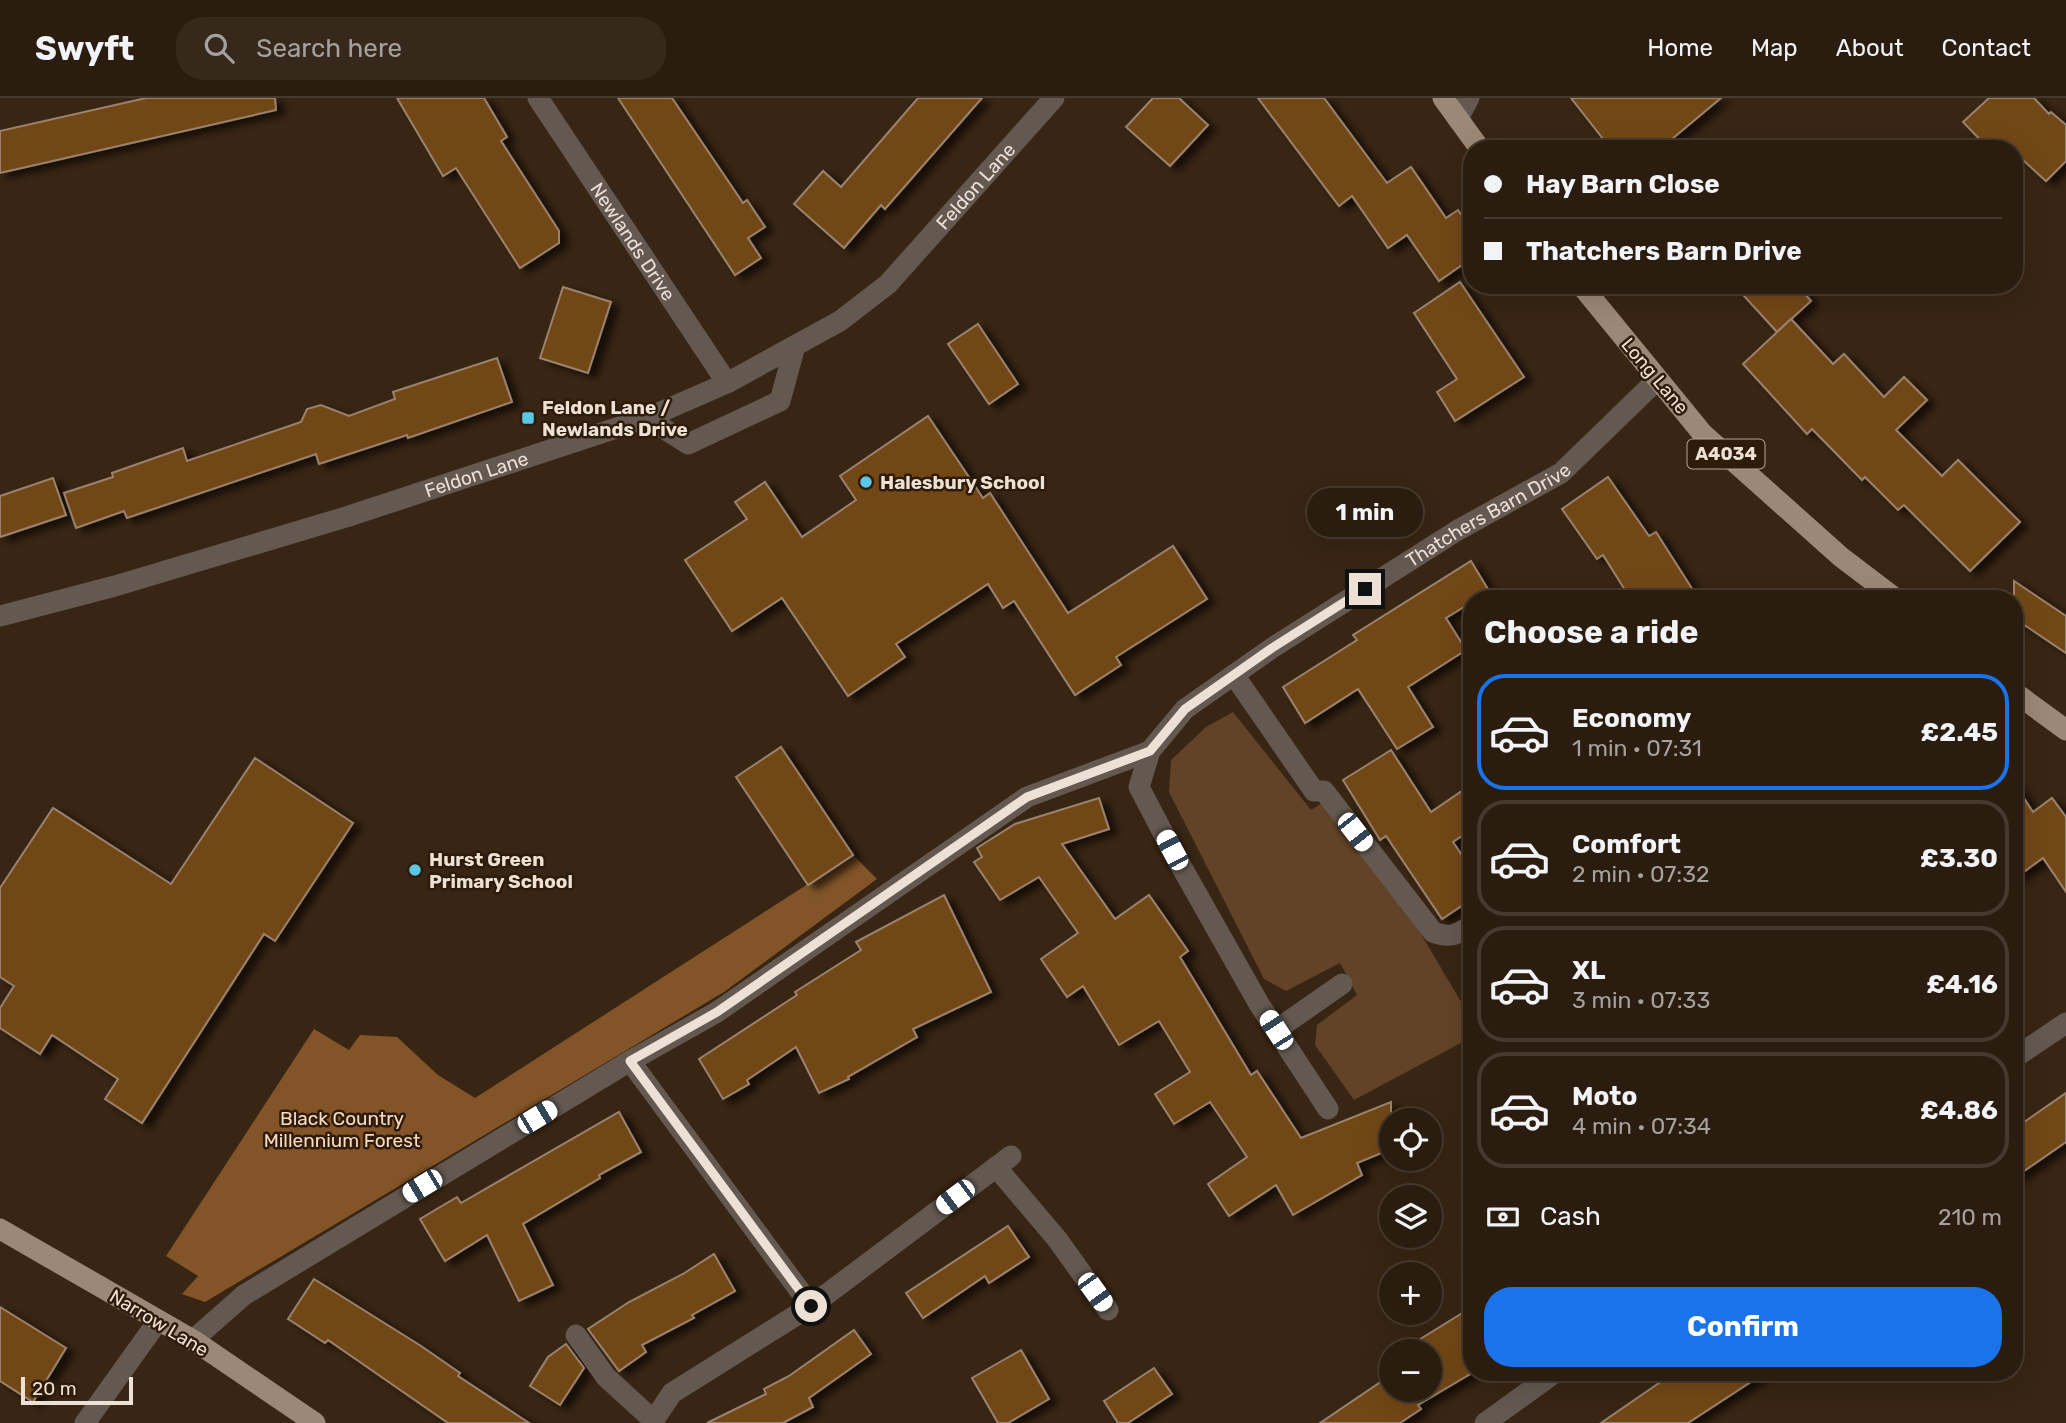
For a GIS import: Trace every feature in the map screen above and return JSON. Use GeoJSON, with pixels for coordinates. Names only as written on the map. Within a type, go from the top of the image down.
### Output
{"type":"FeatureCollection","features":[{"type":"Feature","properties":{"kind":"main road"},"geometry":{"type":"LineString","coordinates":[[1443,98],[1473,140]]}},
{"type":"Feature","properties":{"kind":"main road","name":"Long Lane"},"geometry":{"type":"LineString","coordinates":[[1588,294],[1702,433],[1842,557],[1885,590]]}},
{"type":"Feature","properties":{"kind":"main road"},"geometry":{"type":"LineString","coordinates":[[2023,699],[2066,730]]}},
{"type":"Feature","properties":{"kind":"main road","name":"Narrow Lane"},"geometry":{"type":"LineString","coordinates":[[0,1229],[192,1340],[315,1423]]}},
{"type":"Feature","properties":{"kind":"street","name":"Newlands Drive"},"geometry":{"type":"LineString","coordinates":[[538,98],[727,383]]}},
{"type":"Feature","properties":{"kind":"street","name":"Feldon Lane"},"geometry":{"type":"LineString","coordinates":[[0,616],[233,552],[647,418],[727,383],[840,321],[888,284],[1054,98]]}},
{"type":"Feature","properties":{"kind":"street"},"geometry":{"type":"LineString","coordinates":[[1458,119],[1469,98]]}},
{"type":"Feature","properties":{"kind":"street"},"geometry":{"type":"LineString","coordinates":[[647,418],[688,444],[780,401],[795,346]]}},
{"type":"Feature","properties":{"kind":"street","name":"Thatchers Barn Drive"},"geometry":{"type":"LineString","coordinates":[[1328,1109],[1276,1030],[1139,787],[1150,751],[1185,709],[1234,675],[1458,530],[1561,473],[1657,380]]}},
{"type":"Feature","properties":{"kind":"street"},"geometry":{"type":"LineString","coordinates":[[1234,675],[1314,791],[1324,791],[1433,932],[1445,937],[1463,930]]}},
{"type":"Feature","properties":{"kind":"street"},"geometry":{"type":"LineString","coordinates":[[192,1340],[244,1295],[630,1061],[717,1012],[1027,797],[1150,751]]}},
{"type":"Feature","properties":{"kind":"street"},"geometry":{"type":"LineString","coordinates":[[1276,1030],[1342,984]]}},
{"type":"Feature","properties":{"kind":"street"},"geometry":{"type":"LineString","coordinates":[[2023,1052],[2066,1023]]}},
{"type":"Feature","properties":{"kind":"street"},"geometry":{"type":"LineString","coordinates":[[630,1061],[811,1306]]}},
{"type":"Feature","properties":{"kind":"street"},"geometry":{"type":"LineString","coordinates":[[576,1335],[606,1377],[652,1422],[672,1393],[811,1306],[1004,1161],[1108,1310]]}},
{"type":"Feature","properties":{"kind":"street"},"geometry":{"type":"LineString","coordinates":[[85,1423],[158,1321]]}},
{"type":"Feature","properties":{"kind":"street"},"geometry":{"type":"LineString","coordinates":[[1485,1423],[1543,1381]]}},
{"type":"Feature","properties":{"kind":"shaded area"},"geometry":{"type":"Polygon","coordinates":[[[1233,712],[1311,810],[1337,793],[1463,1005],[1463,1042],[1354,1100],[1315,1045],[1317,1025],[1357,995],[1340,963],[1286,991],[1264,979],[1169,792],[1171,760],[1206,727],[1233,712]]]}},
{"type":"Feature","properties":{"kind":"green space","name":"Black Country Millennium Forest"},"geometry":{"type":"Polygon","coordinates":[[[853,855],[877,879],[724,992],[205,1302],[182,1294],[198,1276],[166,1256],[314,1029],[349,1050],[360,1035],[397,1037],[438,1075],[475,1098],[853,855]]]}},
{"type":"Feature","properties":{"kind":"building"},"geometry":{"type":"Polygon","coordinates":[[[146,98],[275,98],[276,110],[0,173],[0,131],[146,98]]]}},
{"type":"Feature","properties":{"kind":"building"},"geometry":{"type":"Polygon","coordinates":[[[397,98],[484,98],[507,137],[501,141],[559,231],[559,243],[520,268],[456,168],[443,176],[397,98]]]}},
{"type":"Feature","properties":{"kind":"building"},"geometry":{"type":"Polygon","coordinates":[[[618,98],[672,98],[743,203],[747,200],[765,227],[748,238],[761,258],[735,275],[618,98]]]}},
{"type":"Feature","properties":{"kind":"building"},"geometry":{"type":"Polygon","coordinates":[[[918,98],[982,98],[885,209],[881,205],[844,248],[794,204],[823,171],[841,187],[918,98]]]}},
{"type":"Feature","properties":{"kind":"building"},"geometry":{"type":"Polygon","coordinates":[[[1153,98],[1179,98],[1208,125],[1170,166],[1126,127],[1153,98]]]}},
{"type":"Feature","properties":{"kind":"building"},"geometry":{"type":"Polygon","coordinates":[[[1258,98],[1324,98],[1387,183],[1411,167],[1446,218],[1458,210],[1463,217],[1463,264],[1439,281],[1407,235],[1388,248],[1352,196],[1339,206],[1258,98]]]}},
{"type":"Feature","properties":{"kind":"building"},"geometry":{"type":"Polygon","coordinates":[[[1571,98],[1721,98],[1671,140],[1604,140],[1571,98]]]}},
{"type":"Feature","properties":{"kind":"building"},"geometry":{"type":"Polygon","coordinates":[[[1989,98],[2034,98],[2049,114],[2051,112],[2066,125],[2066,161],[2046,181],[2023,160],[2023,140],[1980,140],[1963,122],[1989,98]]]}},
{"type":"Feature","properties":{"kind":"building"},"geometry":{"type":"Polygon","coordinates":[[[1460,282],[1463,294],[1468,294],[1524,377],[1455,421],[1437,392],[1457,379],[1414,313],[1460,282]]]}},
{"type":"Feature","properties":{"kind":"building"},"geometry":{"type":"Polygon","coordinates":[[[563,287],[611,302],[588,373],[540,358],[563,287]]]}},
{"type":"Feature","properties":{"kind":"building"},"geometry":{"type":"Polygon","coordinates":[[[1742,294],[1805,294],[1811,301],[1777,332],[1742,294]]]}},
{"type":"Feature","properties":{"kind":"building"},"geometry":{"type":"Polygon","coordinates":[[[1791,319],[1833,364],[1844,354],[1884,397],[1904,377],[1927,400],[1896,430],[1942,476],[1958,460],[2020,522],[1970,571],[1904,505],[1898,510],[1865,477],[1862,480],[1812,429],[1807,434],[1743,364],[1791,319]]]}},
{"type":"Feature","properties":{"kind":"building"},"geometry":{"type":"Polygon","coordinates":[[[978,324],[1018,384],[989,404],[948,344],[978,324]]]}},
{"type":"Feature","properties":{"kind":"building"},"geometry":{"type":"Polygon","coordinates":[[[497,358],[512,402],[408,438],[407,435],[319,464],[316,454],[127,518],[124,511],[76,528],[64,493],[113,477],[112,473],[183,448],[187,461],[301,422],[307,409],[321,405],[349,416],[395,399],[393,392],[497,358]]]}},
{"type":"Feature","properties":{"kind":"building"},"geometry":{"type":"Polygon","coordinates":[[[928,416],[983,498],[990,493],[1068,613],[1173,546],[1207,599],[1116,657],[1121,665],[1075,695],[1014,601],[1003,608],[988,584],[896,644],[905,657],[848,696],[782,598],[732,631],[685,560],[747,519],[735,502],[765,482],[802,537],[856,500],[840,476],[928,416]]]}},
{"type":"Feature","properties":{"kind":"building"},"geometry":{"type":"Polygon","coordinates":[[[1608,477],[1649,536],[1656,532],[1693,590],[1625,590],[1603,555],[1597,559],[1562,509],[1608,477]]]}},
{"type":"Feature","properties":{"kind":"building"},"geometry":{"type":"Polygon","coordinates":[[[53,478],[66,515],[0,537],[0,496],[53,478]]]}},
{"type":"Feature","properties":{"kind":"building"},"geometry":{"type":"Polygon","coordinates":[[[1471,561],[1488,590],[1463,590],[1463,608],[1446,618],[1463,645],[1463,652],[1408,687],[1433,727],[1397,749],[1358,689],[1305,723],[1283,687],[1357,640],[1353,635],[1471,561]]]}},
{"type":"Feature","properties":{"kind":"building"},"geometry":{"type":"Polygon","coordinates":[[[2014,581],[2066,616],[2066,653],[2023,624],[2023,590],[2014,590],[2014,581]]]}},
{"type":"Feature","properties":{"kind":"building"},"geometry":{"type":"Polygon","coordinates":[[[781,747],[853,855],[808,885],[736,777],[781,747]]]}},
{"type":"Feature","properties":{"kind":"building"},"geometry":{"type":"Polygon","coordinates":[[[1391,750],[1431,812],[1463,790],[1463,835],[1453,842],[1463,857],[1463,905],[1442,919],[1386,836],[1380,840],[1343,780],[1391,750]]]}},
{"type":"Feature","properties":{"kind":"building"},"geometry":{"type":"Polygon","coordinates":[[[255,758],[353,823],[275,941],[264,934],[142,1123],[105,1099],[118,1079],[52,1035],[40,1054],[0,1028],[0,1008],[14,986],[0,977],[0,888],[53,808],[171,884],[255,758]]]}},
{"type":"Feature","properties":{"kind":"building"},"geometry":{"type":"Polygon","coordinates":[[[2023,797],[2033,812],[2052,798],[2066,817],[2066,892],[2043,858],[2023,872],[2023,797]]]}},
{"type":"Feature","properties":{"kind":"building"},"geometry":{"type":"Polygon","coordinates":[[[1099,798],[1109,829],[1062,844],[1115,919],[1149,895],[1188,951],[1180,957],[1251,1075],[1257,1071],[1301,1138],[1391,1102],[1391,1108],[1379,1108],[1379,1154],[1357,1163],[1362,1175],[1293,1215],[1276,1185],[1229,1216],[1208,1184],[1247,1157],[1210,1102],[1174,1124],[1155,1094],[1190,1072],[1159,1021],[1119,1045],[1083,986],[1067,997],[1041,959],[1078,933],[1039,877],[1000,900],[974,862],[982,857],[977,848],[1015,824],[1099,798]]]}},
{"type":"Feature","properties":{"kind":"building"},"geometry":{"type":"Polygon","coordinates":[[[944,895],[991,992],[913,1029],[917,1037],[848,1077],[849,1079],[819,1093],[796,1047],[747,1080],[749,1084],[723,1099],[699,1059],[861,950],[856,942],[944,895]]]}},
{"type":"Feature","properties":{"kind":"building"},"geometry":{"type":"Polygon","coordinates":[[[2066,1093],[2066,1142],[2023,1172],[2023,1123],[2066,1093]]]}},
{"type":"Feature","properties":{"kind":"building"},"geometry":{"type":"Polygon","coordinates":[[[619,1112],[641,1152],[599,1175],[600,1178],[523,1224],[553,1285],[519,1301],[487,1235],[445,1261],[420,1219],[457,1197],[461,1203],[619,1112]]]}},
{"type":"Feature","properties":{"kind":"building"},"geometry":{"type":"Polygon","coordinates":[[[1008,1226],[1029,1257],[989,1283],[985,1276],[923,1318],[906,1293],[1008,1226]]]}},
{"type":"Feature","properties":{"kind":"building"},"geometry":{"type":"Polygon","coordinates":[[[714,1254],[735,1291],[692,1315],[694,1318],[642,1345],[646,1352],[619,1371],[588,1329],[629,1302],[683,1274],[714,1254]]]}},
{"type":"Feature","properties":{"kind":"building"},"geometry":{"type":"Polygon","coordinates":[[[314,1279],[421,1346],[460,1373],[458,1376],[529,1423],[448,1423],[328,1340],[325,1343],[288,1319],[314,1279]]]}},
{"type":"Feature","properties":{"kind":"building"},"geometry":{"type":"Polygon","coordinates":[[[0,1307],[66,1348],[33,1402],[0,1381],[0,1307]]]}},
{"type":"Feature","properties":{"kind":"building"},"geometry":{"type":"Polygon","coordinates":[[[1463,1313],[1463,1378],[1442,1391],[1442,1339],[1420,1339],[1463,1313]]]}},
{"type":"Feature","properties":{"kind":"building"},"geometry":{"type":"Polygon","coordinates":[[[854,1330],[871,1354],[809,1398],[813,1407],[783,1423],[707,1423],[766,1394],[764,1389],[789,1376],[854,1330]]]}},
{"type":"Feature","properties":{"kind":"building"},"geometry":{"type":"Polygon","coordinates":[[[566,1344],[584,1368],[560,1405],[530,1386],[548,1357],[566,1344]]]}},
{"type":"Feature","properties":{"kind":"building"},"geometry":{"type":"Polygon","coordinates":[[[1021,1350],[1049,1399],[1008,1423],[998,1423],[972,1378],[1021,1350]]]}},
{"type":"Feature","properties":{"kind":"building"},"geometry":{"type":"Polygon","coordinates":[[[1154,1368],[1172,1394],[1128,1423],[1118,1423],[1104,1401],[1154,1368]]]}},
{"type":"Feature","properties":{"kind":"building"},"geometry":{"type":"Polygon","coordinates":[[[1662,1381],[1752,1381],[1688,1423],[1601,1423],[1662,1381]]]}},
{"type":"Feature","properties":{"kind":"building"},"geometry":{"type":"Polygon","coordinates":[[[1379,1383],[1379,1402],[1423,1402],[1418,1405],[1421,1409],[1400,1423],[1320,1423],[1379,1383]]]}},
{"type":"Feature","properties":{"kind":"place","name":"Feldon Lane / Newlands Drive"},"geometry":{"type":"Point","coordinates":[528,418]}},
{"type":"Feature","properties":{"kind":"place","name":"Halesbury School"},"geometry":{"type":"Point","coordinates":[866,482]}},
{"type":"Feature","properties":{"kind":"place","name":"Hurst Green Primary School"},"geometry":{"type":"Point","coordinates":[415,870]}},
{"type":"Feature","properties":{"kind":"route"},"geometry":{"type":"LineString","coordinates":[[811,1306],[630,1061],[717,1012],[1027,797],[1150,751],[1185,709],[1272,648],[1365,589]]}}]}
